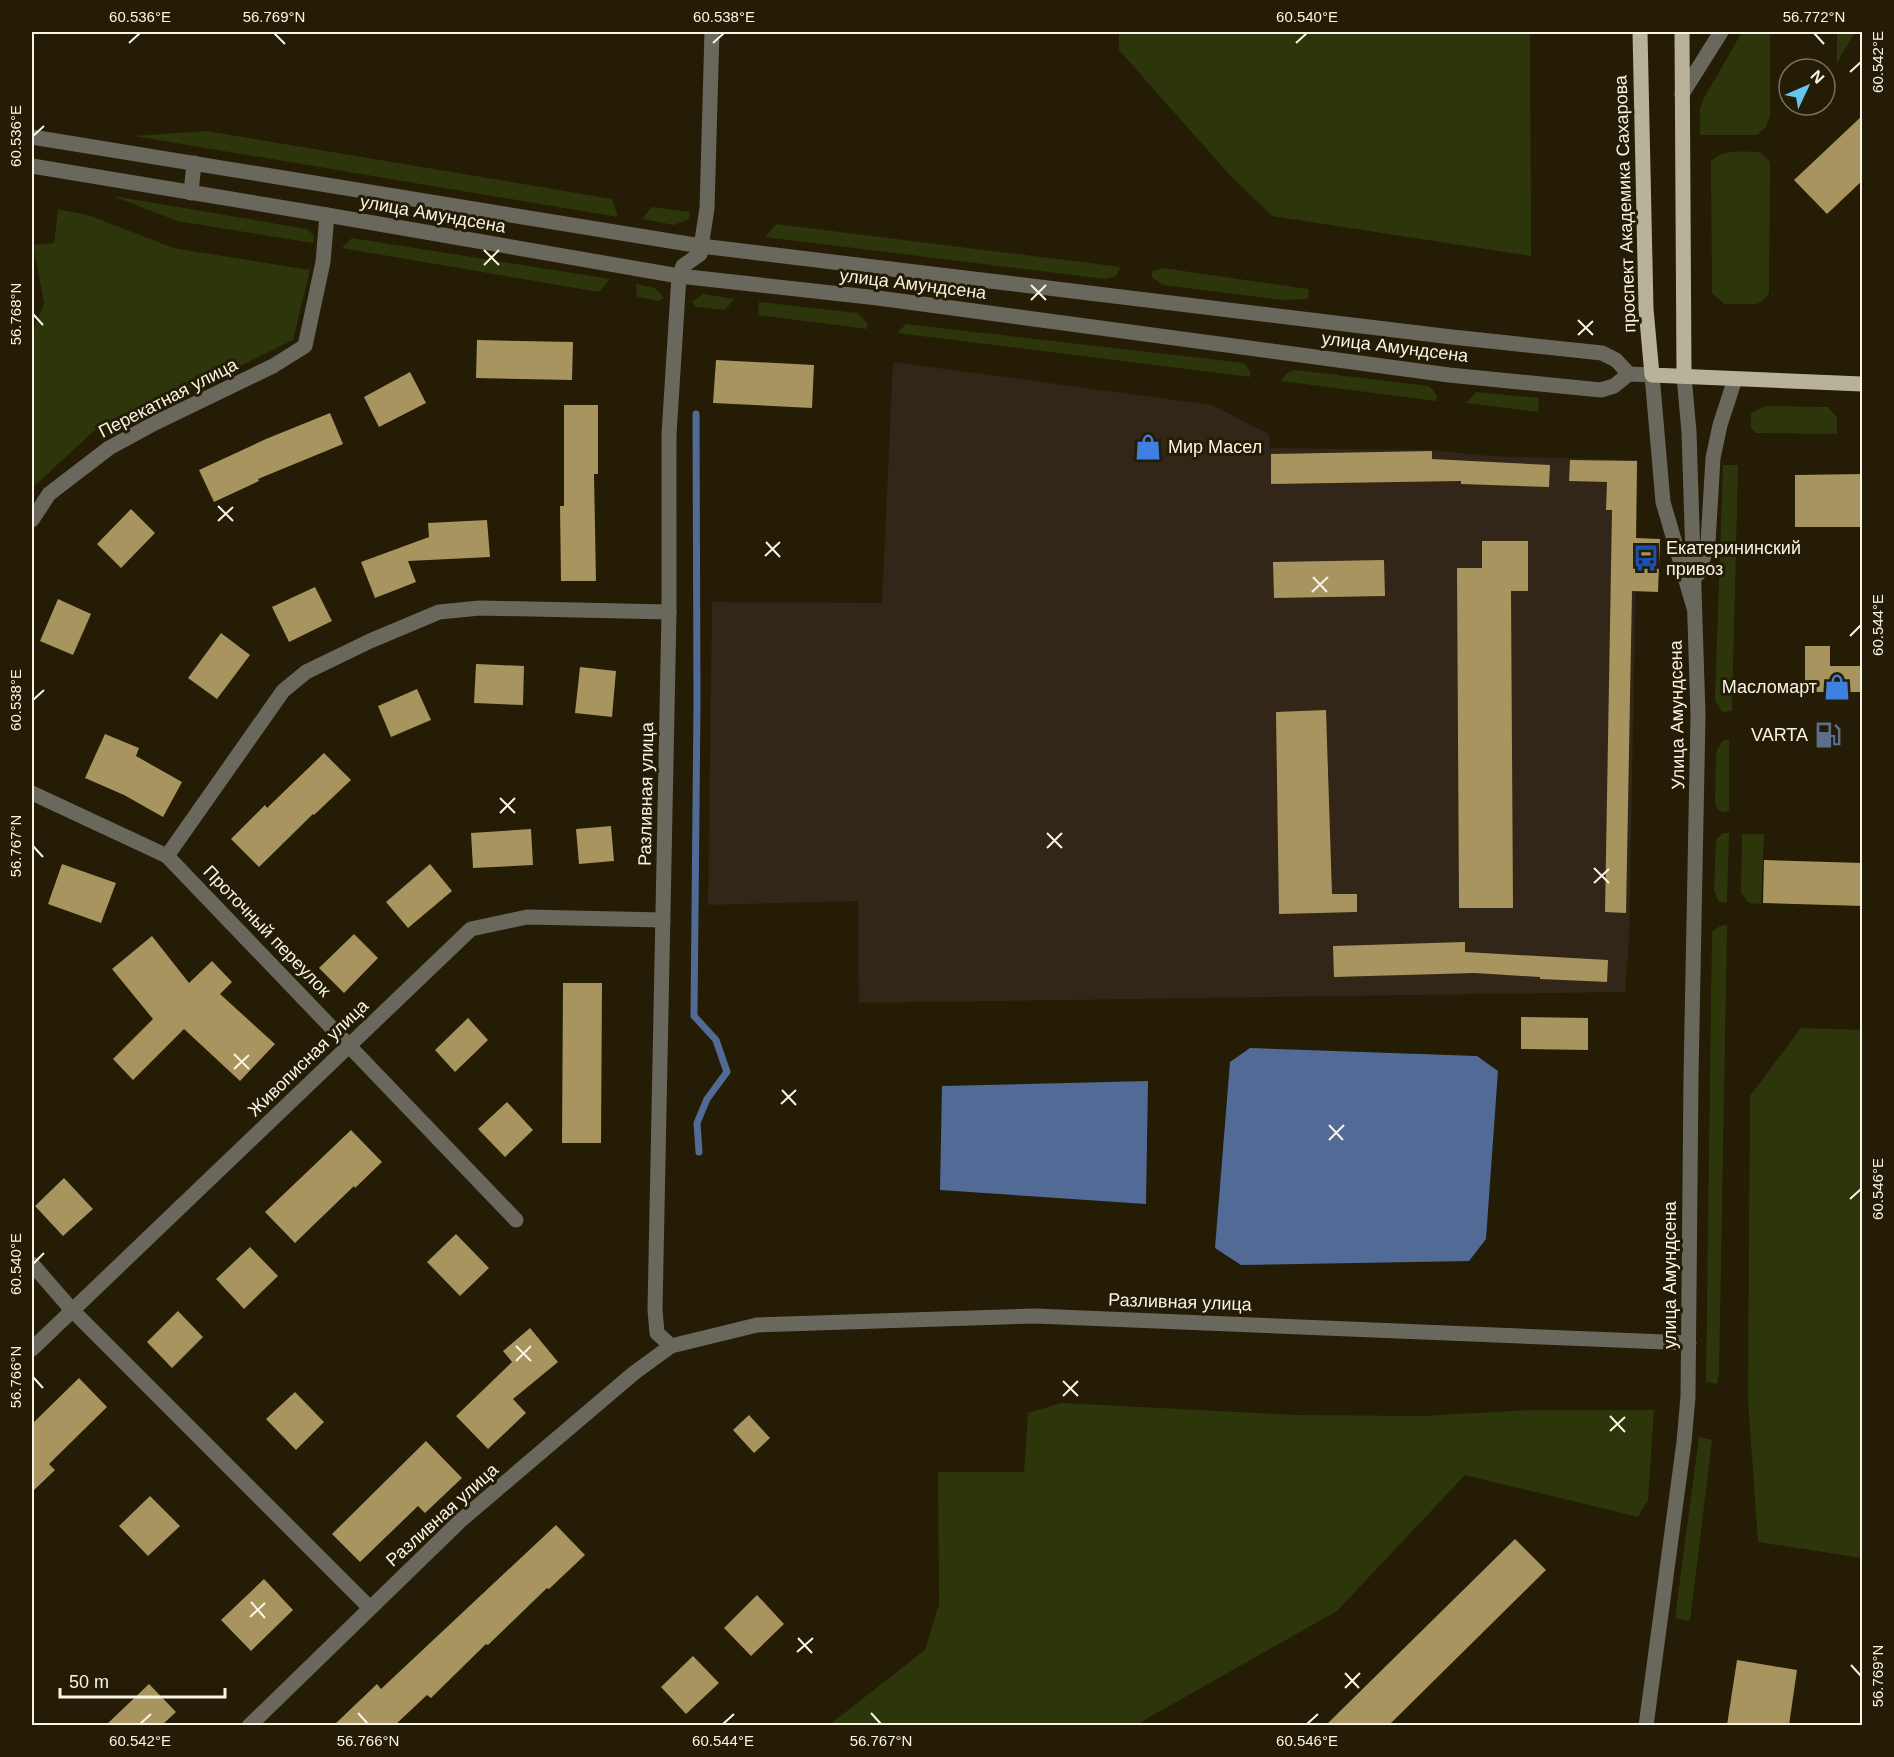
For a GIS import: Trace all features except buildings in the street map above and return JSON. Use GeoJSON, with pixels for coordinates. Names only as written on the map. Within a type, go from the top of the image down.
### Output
{"type":"FeatureCollection","features":[{"type":"Feature","properties":{"kind":"main road","name":"проспект Академика Сахарова"},"geometry":{"type":"LineString","coordinates":[[1640,32],[1646,309],[1652,375]]}},
{"type":"Feature","properties":{"kind":"main road"},"geometry":{"type":"LineString","coordinates":[[1682,32],[1684,376]]}},
{"type":"Feature","properties":{"kind":"main road"},"geometry":{"type":"LineString","coordinates":[[1652,375],[1863,384]]}},
{"type":"Feature","properties":{"kind":"street"},"geometry":{"type":"LineString","coordinates":[[679,276],[683,266],[700,254],[707,208],[712,32]]}},
{"type":"Feature","properties":{"kind":"street"},"geometry":{"type":"LineString","coordinates":[[1682,94],[1720,32]]}},
{"type":"Feature","properties":{"kind":"street","name":"улица Амундсена"},"geometry":{"type":"LineString","coordinates":[[32,137],[701,246],[1452,337],[1602,353],[1616,360],[1629,374],[1614,386],[1600,390],[1449,375],[878,298],[679,276],[32,166]]}},
{"type":"Feature","properties":{"kind":"street"},"geometry":{"type":"LineString","coordinates":[[191,193],[194,163]]}},
{"type":"Feature","properties":{"kind":"street","name":"Перекатная улица"},"geometry":{"type":"LineString","coordinates":[[32,520],[49,494],[109,448],[273,366],[305,346],[323,262],[327,215]]}},
{"type":"Feature","properties":{"kind":"street","name":"Разливная улица"},"geometry":{"type":"LineString","coordinates":[[671,1346],[657,1333],[655,1310],[669,612],[669,434],[679,276]]}},
{"type":"Feature","properties":{"kind":"street"},"geometry":{"type":"LineString","coordinates":[[1629,374],[1652,375],[1663,502],[1695,608]]}},
{"type":"Feature","properties":{"kind":"street"},"geometry":{"type":"LineString","coordinates":[[1684,376],[1689,432],[1695,608]]}},
{"type":"Feature","properties":{"kind":"street"},"geometry":{"type":"LineString","coordinates":[[1694,586],[1708,543],[1713,458],[1717,437],[1735,380]]}},
{"type":"Feature","properties":{"kind":"street"},"geometry":{"type":"LineString","coordinates":[[167,856],[284,691],[306,672],[370,641],[439,612],[480,608],[669,612]]}},
{"type":"Feature","properties":{"kind":"street","name":"Улица Амундсена"},"geometry":{"type":"LineString","coordinates":[[1695,608],[1698,715],[1696,821]]}},
{"type":"Feature","properties":{"kind":"street","name":"Проточный переулок"},"geometry":{"type":"LineString","coordinates":[[32,793],[167,856],[516,1220]]}},
{"type":"Feature","properties":{"kind":"street","name":"улица Амундсена"},"geometry":{"type":"LineString","coordinates":[[1646,1725],[1688,1397],[1696,821]]}},
{"type":"Feature","properties":{"kind":"street","name":"Живописная улица"},"geometry":{"type":"LineString","coordinates":[[32,1349],[471,929],[527,917],[663,920]]}},
{"type":"Feature","properties":{"kind":"street"},"geometry":{"type":"LineString","coordinates":[[32,1264],[72,1310],[370,1608]]}},
{"type":"Feature","properties":{"kind":"street","name":"Разливная улица"},"geometry":{"type":"LineString","coordinates":[[249,1725],[460,1521],[634,1373],[671,1346],[757,1325],[1035,1316],[1689,1343]]}},
{"type":"Feature","properties":{"kind":"shaded area"},"geometry":{"type":"Polygon","coordinates":[[[893,362],[1212,405],[1269,434],[1270,448],[1432,450],[1490,456],[1638,460],[1629,941],[1625,992],[859,1003],[858,901],[708,905],[712,602],[882,603],[893,362]]]}},
{"type":"Feature","properties":{"kind":"green space"},"geometry":{"type":"Polygon","coordinates":[[[1119,32],[1530,32],[1531,256],[1272,216],[1228,173],[1119,50],[1119,32]]]}},
{"type":"Feature","properties":{"kind":"green space"},"geometry":{"type":"Polygon","coordinates":[[[1742,32],[1770,32],[1770,116],[1766,127],[1757,135],[1700,135],[1700,109],[1704,98],[1742,32]]]}},
{"type":"Feature","properties":{"kind":"green space"},"geometry":{"type":"Polygon","coordinates":[[[1837,32],[1855,32],[1837,63],[1837,32]]]}},
{"type":"Feature","properties":{"kind":"green space"},"geometry":{"type":"Polygon","coordinates":[[[207,131],[612,199],[618,217],[134,136],[207,131]]]}},
{"type":"Feature","properties":{"kind":"green space"},"geometry":{"type":"Polygon","coordinates":[[[1760,152],[1770,162],[1769,293],[1763,301],[1756,304],[1724,304],[1712,293],[1711,162],[1727,153],[1760,152]]]}},
{"type":"Feature","properties":{"kind":"green space"},"geometry":{"type":"Polygon","coordinates":[[[113,196],[307,229],[314,236],[313,243],[177,221],[113,196]]]}},
{"type":"Feature","properties":{"kind":"green space"},"geometry":{"type":"Polygon","coordinates":[[[652,207],[690,212],[689,219],[674,225],[642,219],[652,207]]]}},
{"type":"Feature","properties":{"kind":"green space"},"geometry":{"type":"Polygon","coordinates":[[[58,209],[91,216],[173,248],[310,270],[293,340],[234,369],[94,431],[32,488],[32,334],[44,303],[33,245],[54,243],[58,209]]]}},
{"type":"Feature","properties":{"kind":"green space"},"geometry":{"type":"Polygon","coordinates":[[[776,224],[1121,267],[1116,276],[1105,279],[765,237],[776,224]]]}},
{"type":"Feature","properties":{"kind":"green space"},"geometry":{"type":"Polygon","coordinates":[[[352,238],[610,279],[599,292],[342,248],[352,238]]]}},
{"type":"Feature","properties":{"kind":"green space"},"geometry":{"type":"Polygon","coordinates":[[[1162,268],[1309,289],[1308,299],[1282,300],[1163,285],[1153,278],[1151,272],[1162,268]]]}},
{"type":"Feature","properties":{"kind":"green space"},"geometry":{"type":"Polygon","coordinates":[[[636,284],[655,288],[664,298],[659,301],[637,297],[636,284]]]}},
{"type":"Feature","properties":{"kind":"green space"},"geometry":{"type":"Polygon","coordinates":[[[703,294],[734,299],[725,310],[696,307],[692,302],[703,294]]]}},
{"type":"Feature","properties":{"kind":"green space"},"geometry":{"type":"Polygon","coordinates":[[[759,302],[858,313],[867,323],[867,329],[758,315],[759,302]]]}},
{"type":"Feature","properties":{"kind":"green space"},"geometry":{"type":"Polygon","coordinates":[[[906,324],[1244,363],[1250,371],[1250,377],[897,333],[906,324]]]}},
{"type":"Feature","properties":{"kind":"green space"},"geometry":{"type":"Polygon","coordinates":[[[1295,370],[1429,386],[1437,395],[1436,401],[1281,381],[1287,373],[1295,370]]]}},
{"type":"Feature","properties":{"kind":"green space"},"geometry":{"type":"Polygon","coordinates":[[[1476,392],[1539,398],[1538,412],[1466,403],[1476,392]]]}},
{"type":"Feature","properties":{"kind":"green space"},"geometry":{"type":"Polygon","coordinates":[[[1765,406],[1828,407],[1837,418],[1837,434],[1756,433],[1751,428],[1751,413],[1765,406]]]}},
{"type":"Feature","properties":{"kind":"green space"},"geometry":{"type":"Polygon","coordinates":[[[1723,465],[1738,465],[1732,711],[1722,712],[1715,700],[1723,465]]]}},
{"type":"Feature","properties":{"kind":"green space"},"geometry":{"type":"Polygon","coordinates":[[[1729,739],[1729,811],[1723,812],[1717,809],[1715,802],[1716,753],[1722,741],[1729,739]]]}},
{"type":"Feature","properties":{"kind":"green space"},"geometry":{"type":"Polygon","coordinates":[[[1723,833],[1729,833],[1727,902],[1719,902],[1714,891],[1716,840],[1723,833]]]}},
{"type":"Feature","properties":{"kind":"green space"},"geometry":{"type":"Polygon","coordinates":[[[1742,834],[1764,834],[1761,904],[1749,903],[1741,893],[1742,834]]]}},
{"type":"Feature","properties":{"kind":"green space"},"geometry":{"type":"Polygon","coordinates":[[[1727,925],[1717,1384],[1706,1382],[1712,932],[1720,926],[1727,925]]]}},
{"type":"Feature","properties":{"kind":"green space"},"geometry":{"type":"Polygon","coordinates":[[[1801,1028],[1862,1030],[1862,1558],[1758,1542],[1748,1399],[1750,1096],[1801,1028]]]}},
{"type":"Feature","properties":{"kind":"green space"},"geometry":{"type":"Polygon","coordinates":[[[1061,1403],[1294,1415],[1423,1416],[1531,1410],[1654,1410],[1648,1500],[1638,1517],[1465,1475],[1337,1611],[1138,1725],[829,1725],[925,1650],[939,1604],[938,1472],[1024,1472],[1028,1413],[1061,1403]]]}},
{"type":"Feature","properties":{"kind":"green space"},"geometry":{"type":"Polygon","coordinates":[[[1699,1437],[1712,1440],[1690,1621],[1675,1618],[1699,1437]]]}},
{"type":"Feature","properties":{"kind":"water"},"geometry":{"type":"Polygon","coordinates":[[[1250,1048],[1477,1056],[1498,1071],[1486,1239],[1469,1261],[1241,1265],[1215,1248],[1230,1062],[1250,1048]]]}},
{"type":"Feature","properties":{"kind":"water"},"geometry":{"type":"Polygon","coordinates":[[[1148,1081],[1146,1204],[940,1190],[942,1086],[1148,1081]]]}},
{"type":"Feature","properties":{"kind":"waterway"},"geometry":{"type":"LineString","coordinates":[[696,414],[697,703],[694,1016],[716,1040],[727,1072],[707,1099],[697,1123],[699,1152]]}},
{"type":"Feature","properties":{"kind":"place","name":"Мир Масел"},"geometry":{"type":"Point","coordinates":[1148,447]}},
{"type":"Feature","properties":{"kind":"place","name":"Екатерининский привоз"},"geometry":{"type":"Point","coordinates":[1646,558]}},
{"type":"Feature","properties":{"kind":"place","name":"Масломарт"},"geometry":{"type":"Point","coordinates":[1837,687]}},
{"type":"Feature","properties":{"kind":"place","name":"VARTA"},"geometry":{"type":"Point","coordinates":[1828,735]}}]}
